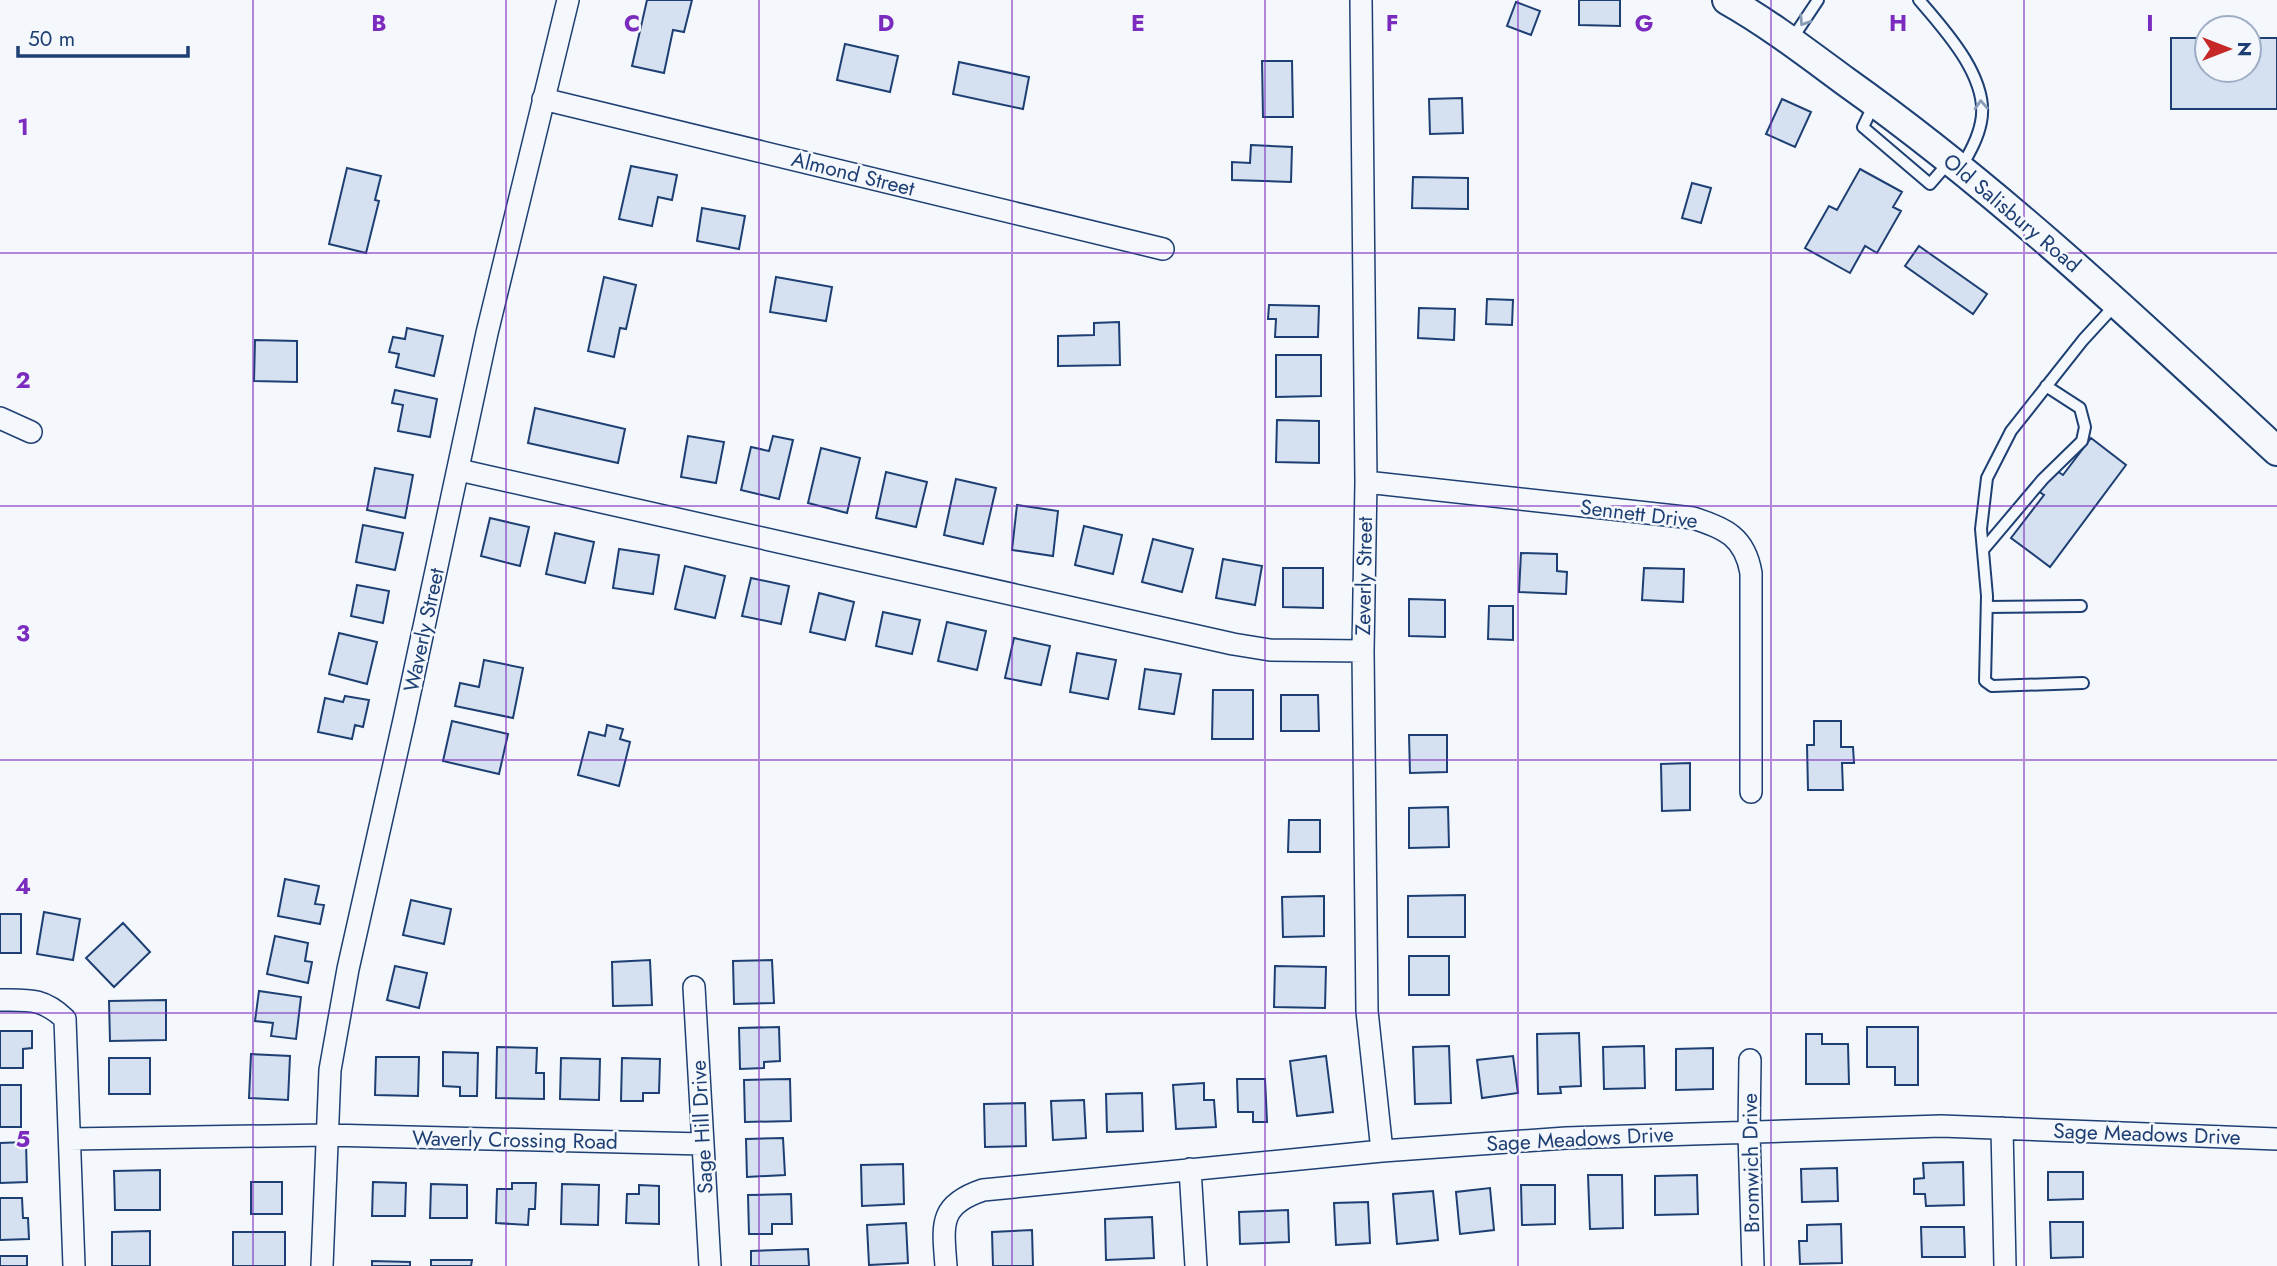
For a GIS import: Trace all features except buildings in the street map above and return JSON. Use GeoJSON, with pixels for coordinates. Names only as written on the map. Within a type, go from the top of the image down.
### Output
{"type":"FeatureCollection","features":[{"type":"Feature","properties":{"kind":"main road","name":"Old Salisbury Road"},"geometry":{"type":"LineString","coordinates":[[1730,1],[1875,102],[1955,165],[2118,302],[2277,451]]}},
{"type":"Feature","properties":{"kind":"street","name":"Waverly Street"},"geometry":{"type":"LineString","coordinates":[[323,1266],[330,1070],[348,969],[459,470],[486,332],[568,0]]}},
{"type":"Feature","properties":{"kind":"street","name":"Zeverly Street"},"geometry":{"type":"LineString","coordinates":[[1361,0],[1366,482],[1363,651],[1367,1011],[1382,1151]]}},
{"type":"Feature","properties":{"kind":"street","name":"Almond Street"},"geometry":{"type":"LineString","coordinates":[[543,99],[1163,249]]}},
{"type":"Feature","properties":{"kind":"street"},"geometry":{"type":"LineString","coordinates":[[0,418],[32,432]]}},
{"type":"Feature","properties":{"kind":"street"},"geometry":{"type":"LineString","coordinates":[[459,470],[1233,644],[1270,650],[1363,651]]}},
{"type":"Feature","properties":{"kind":"street","name":"Sennett Drive"},"geometry":{"type":"LineString","coordinates":[[1366,482],[1693,518],[1716,525],[1733,536],[1748,556],[1751,573],[1751,792]]}},
{"type":"Feature","properties":{"kind":"street","name":"Sage Hill Drive"},"geometry":{"type":"LineString","coordinates":[[694,987],[710,1266]]}},
{"type":"Feature","properties":{"kind":"street"},"geometry":{"type":"LineString","coordinates":[[0,1000],[36,1000],[54,1009],[65,1019],[74,1266]]}},
{"type":"Feature","properties":{"kind":"street","name":"Bromwich Drive"},"geometry":{"type":"LineString","coordinates":[[1750,1060],[1753,1266]]}},
{"type":"Feature","properties":{"kind":"street","name":"Sage Meadows Drive"},"geometry":{"type":"LineString","coordinates":[[946,1266],[943,1228],[952,1206],[964,1196],[983,1190],[1190,1169],[1382,1151],[1566,1138],[1941,1126],[2277,1139]]}},
{"type":"Feature","properties":{"kind":"street"},"geometry":{"type":"LineString","coordinates":[[2002,1128],[2005,1266]]}},
{"type":"Feature","properties":{"kind":"street","name":"Waverly Crossing Road"},"geometry":{"type":"LineString","coordinates":[[70,1139],[327,1135],[703,1144]]}},
{"type":"Feature","properties":{"kind":"street"},"geometry":{"type":"LineString","coordinates":[[1190,1169],[1196,1266]]}},
{"type":"Feature","properties":{"kind":"lane"},"geometry":{"type":"LineString","coordinates":[[1790,41],[1818,0]]}},
{"type":"Feature","properties":{"kind":"lane"},"geometry":{"type":"LineString","coordinates":[[1919,0],[1941,25],[1980,87],[1982,120],[1973,145],[1955,165]]}},
{"type":"Feature","properties":{"kind":"lane"},"geometry":{"type":"LineString","coordinates":[[2083,683],[1992,686],[1985,681],[1987,607],[1981,529],[1987,478],[2011,431],[2082,340],[2118,302]]}},
{"type":"Feature","properties":{"kind":"lane"},"geometry":{"type":"LineString","coordinates":[[1983,550],[2043,478],[2082,441],[2085,427],[2080,408],[2046,386]]}},
{"type":"Feature","properties":{"kind":"lane"},"geometry":{"type":"LineString","coordinates":[[1987,607],[2081,606]]}}]}
